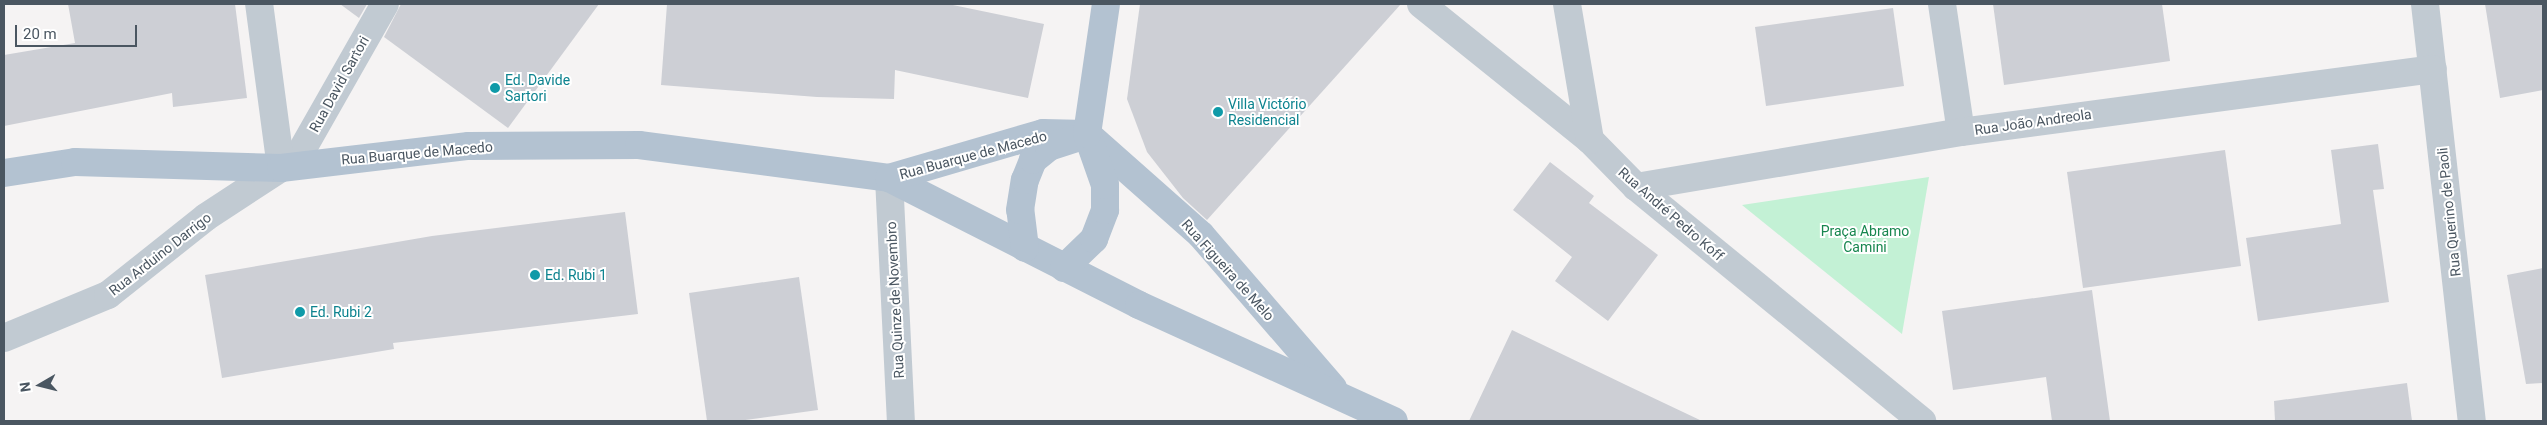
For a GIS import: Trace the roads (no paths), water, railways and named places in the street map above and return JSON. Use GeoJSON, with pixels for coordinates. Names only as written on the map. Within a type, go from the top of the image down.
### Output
{"type":"FeatureCollection","features":[{"type":"Feature","properties":{"kind":"main road"},"geometry":{"type":"LineString","coordinates":[[1064,268],[1094,240],[1105,210],[1105,185],[1087,134],[1106,4]]}},
{"type":"Feature","properties":{"kind":"main road","name":"Rua Buarque de Macedo"},"geometry":{"type":"LineString","coordinates":[[889,178],[1043,133],[1087,134]]}},
{"type":"Feature","properties":{"kind":"main road","name":"Rua Buarque de Macedo"},"geometry":{"type":"LineString","coordinates":[[1025,248],[1020,210],[1025,180],[1034,160],[1049,147],[1087,134]]}},
{"type":"Feature","properties":{"kind":"main road","name":"Rua Figueira de Melo"},"geometry":{"type":"LineString","coordinates":[[1087,134],[1200,235],[1338,394]]}},
{"type":"Feature","properties":{"kind":"main road","name":"Rua Buarque de Macedo"},"geometry":{"type":"LineString","coordinates":[[4,173],[75,162],[288,166],[469,146],[639,145],[889,178],[1064,268]]}},
{"type":"Feature","properties":{"kind":"main road","name":"Rua Figueira de Melo"},"geometry":{"type":"LineString","coordinates":[[1064,268],[1394,421]]}},
{"type":"Feature","properties":{"kind":"street"},"geometry":{"type":"LineString","coordinates":[[259,4],[288,166]]}},
{"type":"Feature","properties":{"kind":"street","name":"Rua David Sartori"},"geometry":{"type":"LineString","coordinates":[[288,166],[385,4]]}},
{"type":"Feature","properties":{"kind":"street","name":"Rua André Pedro Koff"},"geometry":{"type":"LineString","coordinates":[[1421,4],[1590,140],[1636,187],[1922,421]]}},
{"type":"Feature","properties":{"kind":"street"},"geometry":{"type":"LineString","coordinates":[[1567,4],[1590,140]]}},
{"type":"Feature","properties":{"kind":"street"},"geometry":{"type":"LineString","coordinates":[[1942,4],[1961,132]]}},
{"type":"Feature","properties":{"kind":"street","name":"Rua Querino de Paoli"},"geometry":{"type":"LineString","coordinates":[[2425,4],[2472,421]]}},
{"type":"Feature","properties":{"kind":"street","name":"Rua João Andreola"},"geometry":{"type":"LineString","coordinates":[[1636,187],[1961,132],[2433,69]]}},
{"type":"Feature","properties":{"kind":"street","name":"Rua Arduino Darrigo"},"geometry":{"type":"LineString","coordinates":[[4,338],[108,295],[206,218],[288,166]]}},
{"type":"Feature","properties":{"kind":"street","name":"Rua Quinze de Novembro"},"geometry":{"type":"LineString","coordinates":[[889,178],[901,421]]}},
{"type":"Feature","properties":{"kind":"place","name":"Ed. Davide Sartori"},"geometry":{"type":"Point","coordinates":[495,88]}},
{"type":"Feature","properties":{"kind":"place","name":"Villa Victório Residencial"},"geometry":{"type":"Point","coordinates":[1218,112]}},
{"type":"Feature","properties":{"kind":"place","name":"Ed. Rubi 1"},"geometry":{"type":"Point","coordinates":[535,275]}},
{"type":"Feature","properties":{"kind":"place","name":"Ed. Rubi 2"},"geometry":{"type":"Point","coordinates":[300,312]}},
{"type":"Feature","properties":{"kind":"park label","name":"Praça Abramo Camini"},"geometry":{"type":"Point","coordinates":[1865,240]}}]}
